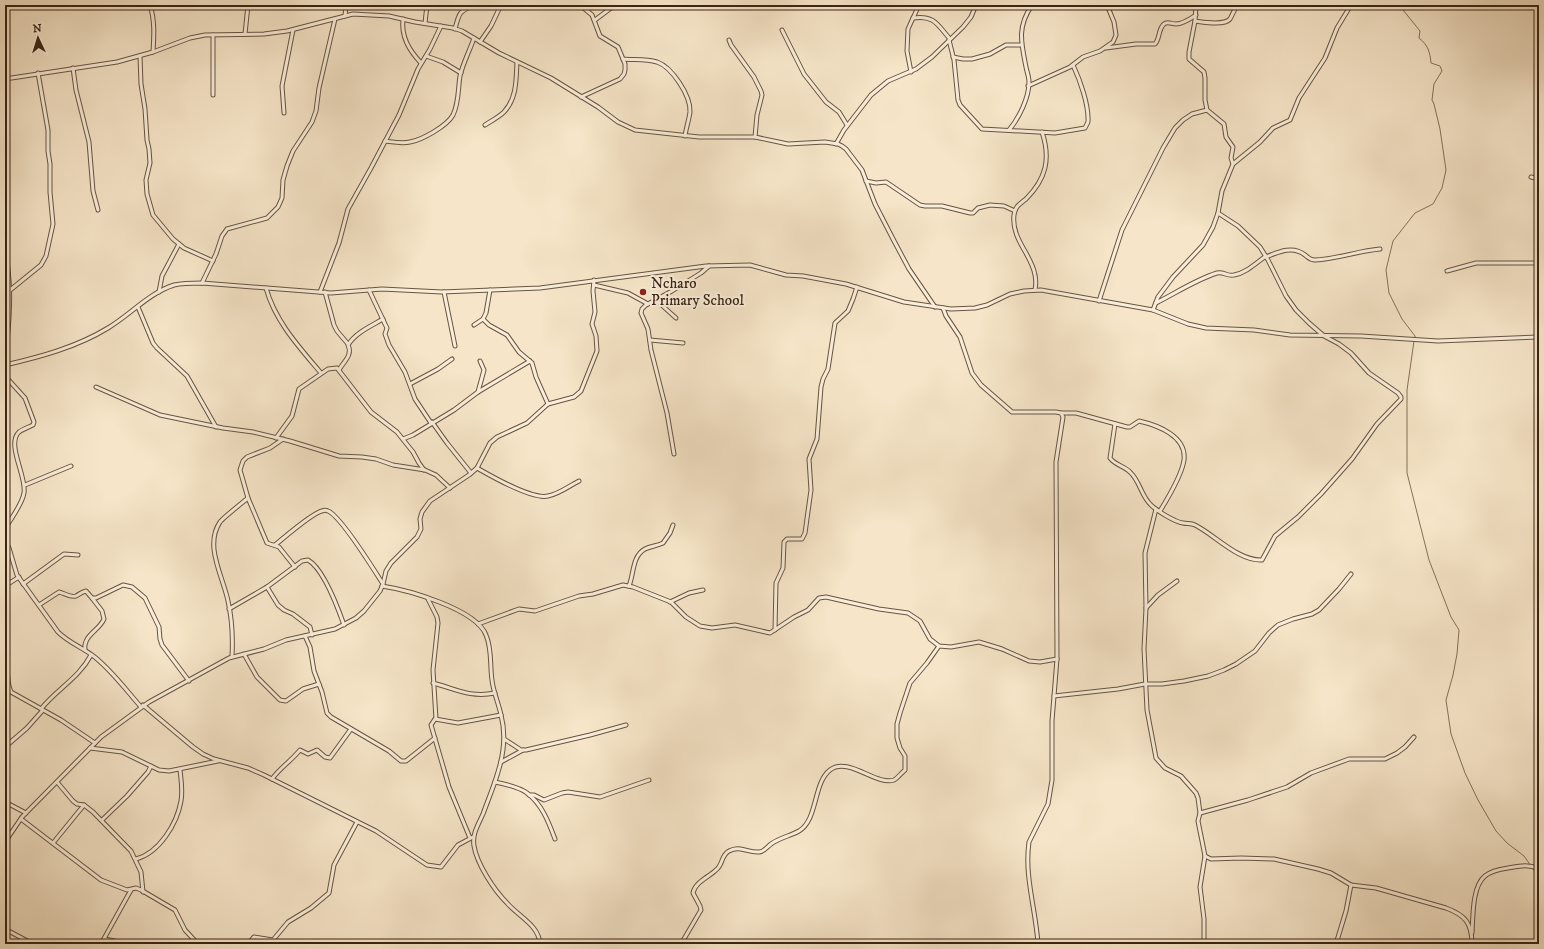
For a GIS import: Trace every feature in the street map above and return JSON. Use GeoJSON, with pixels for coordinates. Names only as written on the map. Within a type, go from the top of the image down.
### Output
{"type":"FeatureCollection","features":[{"type":"Feature","properties":{"kind":"street"},"geometry":{"type":"LineString","coordinates":[[150,5],[153,15],[153,52]]}},
{"type":"Feature","properties":{"kind":"street"},"geometry":{"type":"LineString","coordinates":[[245,34],[248,5]]}},
{"type":"Feature","properties":{"kind":"street"},"geometry":{"type":"LineString","coordinates":[[345,16],[346,5]]}},
{"type":"Feature","properties":{"kind":"street"},"geometry":{"type":"LineString","coordinates":[[425,23],[426,5]]}},
{"type":"Feature","properties":{"kind":"street"},"geometry":{"type":"LineString","coordinates":[[455,29],[460,14],[465,8],[475,5]]}},
{"type":"Feature","properties":{"kind":"street"},"geometry":{"type":"LineString","coordinates":[[480,42],[491,26],[501,5]]}},
{"type":"Feature","properties":{"kind":"street"},"geometry":{"type":"LineString","coordinates":[[580,5],[589,12],[595,20],[600,36],[617,45],[623,59],[625,70],[620,79],[581,98]]}},
{"type":"Feature","properties":{"kind":"street"},"geometry":{"type":"LineString","coordinates":[[595,20],[615,5]]}},
{"type":"Feature","properties":{"kind":"street"},"geometry":{"type":"LineString","coordinates":[[911,72],[907,51],[908,29],[919,5]]}},
{"type":"Feature","properties":{"kind":"street"},"geometry":{"type":"LineString","coordinates":[[836,144],[847,125],[871,95],[888,81],[911,72],[932,57],[963,27],[971,17],[976,5]]}},
{"type":"Feature","properties":{"kind":"street"},"geometry":{"type":"LineString","coordinates":[[1009,130],[1021,111],[1029,81],[1021,45],[1023,20],[1032,5]]}},
{"type":"Feature","properties":{"kind":"street"},"geometry":{"type":"LineString","coordinates":[[1028,86],[1073,65],[1082,57],[1104,48],[1113,42],[1116,35],[1114,22],[1107,5]]}},
{"type":"Feature","properties":{"kind":"street"},"geometry":{"type":"LineString","coordinates":[[1196,5],[1196,15],[1189,52],[1190,60],[1204,72],[1205,100],[1207,110],[1211,115],[1224,124],[1226,137],[1233,147],[1231,158],[1233,164]]}},
{"type":"Feature","properties":{"kind":"street"},"geometry":{"type":"LineString","coordinates":[[1195,21],[1207,23],[1225,22],[1238,5]]}},
{"type":"Feature","properties":{"kind":"street"},"geometry":{"type":"LineString","coordinates":[[1153,310],[1158,297],[1203,245],[1213,227],[1218,213],[1222,190],[1233,164],[1260,142],[1273,128],[1290,120],[1299,98],[1325,58],[1337,28],[1351,5]]}},
{"type":"Feature","properties":{"kind":"street"},"geometry":{"type":"LineString","coordinates":[[5,79],[117,62],[153,52],[190,38],[213,35],[264,34],[293,30],[357,14],[378,14],[455,29],[517,62],[551,78],[618,122],[634,130],[685,136],[755,137],[788,144],[825,142],[836,144],[846,149],[862,170],[875,204],[902,256],[935,307]]}},
{"type":"Feature","properties":{"kind":"street"},"geometry":{"type":"LineString","coordinates":[[1104,48],[1136,44],[1154,44],[1158,40],[1160,30],[1164,24],[1181,23],[1196,15]]}},
{"type":"Feature","properties":{"kind":"street"},"geometry":{"type":"LineString","coordinates":[[913,18],[925,17],[935,21],[949,39],[953,57],[958,100],[960,105],[982,129],[1055,133],[1085,128],[1089,119],[1083,94],[1073,65]]}},
{"type":"Feature","properties":{"kind":"street"},"geometry":{"type":"LineString","coordinates":[[202,283],[213,261],[222,236],[227,229],[267,218],[278,207],[282,198],[283,180],[287,166],[293,151],[312,122],[316,111],[319,88],[334,19]]}},
{"type":"Feature","properties":{"kind":"street"},"geometry":{"type":"LineString","coordinates":[[403,19],[402,29],[405,40],[421,63]]}},
{"type":"Feature","properties":{"kind":"street"},"geometry":{"type":"LineString","coordinates":[[320,292],[338,243],[348,209],[399,115],[421,63],[441,26]]}},
{"type":"Feature","properties":{"kind":"street"},"geometry":{"type":"LineString","coordinates":[[284,113],[282,86],[293,30]]}},
{"type":"Feature","properties":{"kind":"street"},"geometry":{"type":"LineString","coordinates":[[782,30],[804,74],[826,102],[839,112],[847,125]]}},
{"type":"Feature","properties":{"kind":"street"},"geometry":{"type":"LineString","coordinates":[[213,35],[213,95]]}},
{"type":"Feature","properties":{"kind":"street"},"geometry":{"type":"LineString","coordinates":[[385,141],[400,143],[418,140],[430,134],[450,118],[456,105],[461,73],[474,38]]}},
{"type":"Feature","properties":{"kind":"street"},"geometry":{"type":"LineString","coordinates":[[729,40],[731,46],[754,77],[761,91],[762,95],[757,115],[755,137]]}},
{"type":"Feature","properties":{"kind":"street"},"geometry":{"type":"LineString","coordinates":[[953,57],[972,59],[990,54],[1006,45],[1021,45]]}},
{"type":"Feature","properties":{"kind":"street"},"geometry":{"type":"LineString","coordinates":[[140,56],[150,162],[146,180],[147,194],[153,215],[173,239],[184,248],[213,261]]}},
{"type":"Feature","properties":{"kind":"street"},"geometry":{"type":"LineString","coordinates":[[426,56],[443,62],[461,73]]}},
{"type":"Feature","properties":{"kind":"street"},"geometry":{"type":"LineString","coordinates":[[623,59],[658,62],[672,73],[687,94],[690,104],[690,112],[685,136]]}},
{"type":"Feature","properties":{"kind":"street"},"geometry":{"type":"LineString","coordinates":[[486,125],[503,113],[511,104],[515,94],[517,62]]}},
{"type":"Feature","properties":{"kind":"street"},"geometry":{"type":"LineString","coordinates":[[73,68],[76,90],[88,142],[93,191],[98,210]]}},
{"type":"Feature","properties":{"kind":"street"},"geometry":{"type":"LineString","coordinates":[[9,291],[41,265],[46,256],[53,224],[50,192],[48,130],[38,74]]}},
{"type":"Feature","properties":{"kind":"street"},"geometry":{"type":"LineString","coordinates":[[1099,301],[1122,230],[1162,148],[1175,128],[1183,120],[1192,114],[1207,110]]}},
{"type":"Feature","properties":{"kind":"street"},"geometry":{"type":"LineString","coordinates":[[1035,290],[1035,274],[1018,239],[1014,225],[1015,210],[1018,204],[1025,199],[1039,183],[1044,173],[1047,160],[1042,132]]}},
{"type":"Feature","properties":{"kind":"street"},"geometry":{"type":"LineString","coordinates":[[1531,176],[1539,178]]}},
{"type":"Feature","properties":{"kind":"street"},"geometry":{"type":"LineString","coordinates":[[5,178],[7,210],[6,261],[9,308],[5,360]]}},
{"type":"Feature","properties":{"kind":"street"},"geometry":{"type":"LineString","coordinates":[[866,181],[876,183],[886,182],[916,203],[925,206],[942,206],[970,213],[984,206],[995,204],[1015,210]]}},
{"type":"Feature","properties":{"kind":"street"},"geometry":{"type":"LineString","coordinates":[[1116,424],[1110,458],[1115,463],[1130,472],[1136,479],[1146,499],[1158,510],[1175,521],[1196,526],[1236,552],[1248,558],[1262,560],[1275,536],[1298,517],[1321,494],[1352,459],[1377,424],[1401,399],[1398,393],[1369,373],[1351,353],[1339,344],[1324,336],[1296,310],[1286,296],[1260,247],[1238,226],[1218,213]]}},
{"type":"Feature","properties":{"kind":"street"},"geometry":{"type":"LineString","coordinates":[[160,292],[162,276],[179,244]]}},
{"type":"Feature","properties":{"kind":"street"},"geometry":{"type":"LineString","coordinates":[[1156,303],[1186,286],[1217,273],[1224,272],[1229,276],[1235,275],[1250,268],[1266,257],[1279,252],[1292,250],[1298,251],[1311,260],[1314,260],[1365,250],[1380,249]]}},
{"type":"Feature","properties":{"kind":"street"},"geometry":{"type":"LineString","coordinates":[[1447,271],[1476,263],[1539,263]]}},
{"type":"Feature","properties":{"kind":"street"},"geometry":{"type":"LineString","coordinates":[[5,365],[31,359],[86,339],[108,329],[160,292],[175,285],[186,283],[320,292],[369,290],[444,292],[543,287],[709,266],[750,265],[782,274],[827,280],[857,287],[904,302],[943,308],[976,308],[987,305],[1010,294],[1035,290],[1058,292],[1099,301],[1153,310],[1198,327],[1254,330],[1290,335],[1361,336],[1438,341],[1539,337]]}},
{"type":"Feature","properties":{"kind":"street"},"geometry":{"type":"LineString","coordinates":[[674,454],[668,413],[648,329],[641,313],[642,309],[648,304],[701,273],[709,266]]}},
{"type":"Feature","properties":{"kind":"street"},"geometry":{"type":"LineString","coordinates":[[5,842],[26,813],[95,743],[123,719],[142,706],[232,656],[270,647],[286,640],[335,629],[344,625],[364,611],[375,598],[383,585],[386,571],[391,563],[417,537],[421,529],[420,519],[422,512],[430,501],[477,468],[490,443],[504,433],[527,423],[548,404],[574,397],[581,391],[597,351],[596,336],[592,324],[595,312],[594,280]]}},
{"type":"Feature","properties":{"kind":"street"},"geometry":{"type":"LineString","coordinates":[[594,285],[628,293],[648,304]]}},
{"type":"Feature","properties":{"kind":"street"},"geometry":{"type":"LineString","coordinates":[[775,630],[776,583],[784,568],[784,542],[787,539],[802,539],[805,533],[811,490],[809,459],[817,438],[821,387],[828,368],[835,323],[848,311],[854,300],[857,287]]}},
{"type":"Feature","properties":{"kind":"street"},"geometry":{"type":"LineString","coordinates":[[266,288],[272,305],[281,322],[321,373]]}},
{"type":"Feature","properties":{"kind":"street"},"geometry":{"type":"LineString","coordinates":[[369,290],[383,319],[386,328],[385,334],[389,345],[402,367],[415,399],[447,444],[471,473]]}},
{"type":"Feature","properties":{"kind":"street"},"geometry":{"type":"LineString","coordinates":[[474,325],[483,319],[486,313],[490,290]]}},
{"type":"Feature","properties":{"kind":"street"},"geometry":{"type":"LineString","coordinates":[[325,292],[334,325],[348,344],[350,351],[350,355],[339,370]]}},
{"type":"Feature","properties":{"kind":"street"},"geometry":{"type":"LineString","coordinates":[[444,292],[455,346]]}},
{"type":"Feature","properties":{"kind":"street"},"geometry":{"type":"LineString","coordinates":[[656,300],[676,318]]}},
{"type":"Feature","properties":{"kind":"street"},"geometry":{"type":"LineString","coordinates":[[138,307],[153,343],[187,376],[216,427]]}},
{"type":"Feature","properties":{"kind":"street"},"geometry":{"type":"LineString","coordinates":[[943,308],[946,316],[960,337],[972,373],[980,385],[1014,413],[1076,413],[1127,427],[1130,427],[1139,421],[1145,422],[1174,436],[1178,440],[1183,450],[1184,460],[1176,485],[1158,510],[1145,553],[1145,684],[1147,710],[1156,758],[1165,768],[1177,773],[1196,793],[1198,798],[1200,813],[1198,821],[1205,856],[1200,887],[1204,919],[1204,944]]}},
{"type":"Feature","properties":{"kind":"street"},"geometry":{"type":"LineString","coordinates":[[348,344],[362,332],[383,319]]}},
{"type":"Feature","properties":{"kind":"street"},"geometry":{"type":"LineString","coordinates":[[483,319],[489,325],[507,335],[519,352],[530,361],[533,365],[535,374],[548,404]]}},
{"type":"Feature","properties":{"kind":"street"},"geometry":{"type":"LineString","coordinates":[[650,340],[683,342]]}},
{"type":"Feature","properties":{"kind":"street"},"geometry":{"type":"LineString","coordinates":[[410,384],[438,369],[452,359]]}},
{"type":"Feature","properties":{"kind":"street"},"geometry":{"type":"LineString","coordinates":[[478,392],[484,370],[480,361]]}},
{"type":"Feature","properties":{"kind":"street"},"geometry":{"type":"LineString","coordinates":[[403,439],[413,435],[432,422],[454,410],[478,392],[530,361]]}},
{"type":"Feature","properties":{"kind":"street"},"geometry":{"type":"LineString","coordinates":[[276,438],[292,416],[298,389],[321,373],[328,369],[334,368],[339,370],[371,412],[397,432],[425,470]]}},
{"type":"Feature","properties":{"kind":"street"},"geometry":{"type":"LineString","coordinates":[[5,376],[25,398],[34,420],[33,425],[19,432],[16,437],[15,452],[25,485],[24,494],[5,529]]}},
{"type":"Feature","properties":{"kind":"street"},"geometry":{"type":"LineString","coordinates":[[96,387],[160,415],[216,427],[253,432],[283,439],[339,456],[362,456],[393,465],[425,470],[436,475],[450,488]]}},
{"type":"Feature","properties":{"kind":"street"},"geometry":{"type":"LineString","coordinates":[[1038,944],[1028,868],[1028,848],[1029,842],[1048,804],[1052,780],[1052,721],[1057,659],[1056,466],[1063,420],[1061,413]]}},
{"type":"Feature","properties":{"kind":"street"},"geometry":{"type":"LineString","coordinates":[[283,439],[270,448],[247,457],[243,461],[240,470],[248,498],[267,543],[279,547],[295,567]]}},
{"type":"Feature","properties":{"kind":"street"},"geometry":{"type":"LineString","coordinates":[[25,485],[71,466]]}},
{"type":"Feature","properties":{"kind":"street"},"geometry":{"type":"LineString","coordinates":[[477,468],[516,488],[542,497],[553,495],[579,481]]}},
{"type":"Feature","properties":{"kind":"street"},"geometry":{"type":"LineString","coordinates":[[232,656],[233,645],[227,596],[215,553],[214,540],[220,521],[248,498]]}},
{"type":"Feature","properties":{"kind":"street"},"geometry":{"type":"LineString","coordinates":[[5,540],[22,584],[58,632],[64,638],[85,650],[102,663],[142,706],[202,754],[248,768],[272,779],[376,831],[427,866],[441,867],[458,845],[472,838],[495,782],[501,762],[504,739],[502,715],[491,674],[490,645],[482,627],[456,609],[383,585],[362,551],[353,541],[348,531],[328,511],[324,510],[315,514],[275,545]]}},
{"type":"Feature","properties":{"kind":"street"},"geometry":{"type":"LineString","coordinates":[[629,586],[636,558],[643,550],[663,543],[673,525]]}},
{"type":"Feature","properties":{"kind":"street"},"geometry":{"type":"LineString","coordinates":[[22,584],[64,554],[78,555]]}},
{"type":"Feature","properties":{"kind":"street"},"geometry":{"type":"LineString","coordinates":[[229,609],[267,587],[295,567],[308,560],[313,563],[331,593],[344,625]]}},
{"type":"Feature","properties":{"kind":"street"},"geometry":{"type":"LineString","coordinates":[[1054,696],[1118,689],[1145,684],[1162,684],[1198,679],[1232,667],[1255,651],[1269,633],[1278,625],[1312,614],[1319,610],[1351,574]]}},
{"type":"Feature","properties":{"kind":"street"},"geometry":{"type":"LineString","coordinates":[[5,586],[19,578]]}},
{"type":"Feature","properties":{"kind":"street"},"geometry":{"type":"LineString","coordinates":[[1146,608],[1158,595],[1177,581]]}},
{"type":"Feature","properties":{"kind":"street"},"geometry":{"type":"LineString","coordinates":[[92,598],[96,598],[123,585],[132,587],[145,598],[157,621],[162,645],[189,681]]}},
{"type":"Feature","properties":{"kind":"street"},"geometry":{"type":"LineString","coordinates":[[478,624],[519,609],[535,611],[578,596],[593,594],[618,586],[629,586],[670,602],[694,623],[700,626],[712,628],[735,625],[770,633],[794,617],[808,610],[819,598],[826,597],[879,609],[908,613],[920,622],[930,638],[939,646],[952,647],[979,642],[1002,649],[1019,658],[1029,661],[1040,662],[1057,659]]}},
{"type":"Feature","properties":{"kind":"street"},"geometry":{"type":"LineString","coordinates":[[267,587],[278,605],[310,627],[312,635]]}},
{"type":"Feature","properties":{"kind":"street"},"geometry":{"type":"LineString","coordinates":[[670,602],[689,593],[703,590]]}},
{"type":"Feature","properties":{"kind":"street"},"geometry":{"type":"LineString","coordinates":[[39,605],[59,592],[76,596],[86,591],[102,611],[104,619],[100,626],[88,637],[85,650]]}},
{"type":"Feature","properties":{"kind":"street"},"geometry":{"type":"LineString","coordinates":[[428,599],[437,617],[438,623],[433,670],[436,719]]}},
{"type":"Feature","properties":{"kind":"street"},"geometry":{"type":"LineString","coordinates":[[305,636],[308,642],[314,671],[327,713],[388,751],[401,761],[406,761],[435,738]]}},
{"type":"Feature","properties":{"kind":"street"},"geometry":{"type":"LineString","coordinates":[[681,944],[701,910],[693,893],[695,887],[718,869],[723,857],[730,850],[739,848],[757,852],[763,851],[776,841],[801,830],[809,820],[824,779],[830,770],[839,767],[854,768],[886,781],[895,780],[905,770],[905,756],[900,748],[897,738],[897,724],[900,713],[910,683],[939,646]]}},
{"type":"Feature","properties":{"kind":"street"},"geometry":{"type":"LineString","coordinates":[[5,747],[27,728],[55,693],[84,668],[91,654]]}},
{"type":"Feature","properties":{"kind":"street"},"geometry":{"type":"LineString","coordinates":[[244,654],[257,677],[280,700],[286,701],[303,689],[319,684]]}},
{"type":"Feature","properties":{"kind":"street"},"geometry":{"type":"LineString","coordinates":[[5,660],[7,666],[6,682],[11,692],[66,723],[95,743]]}},
{"type":"Feature","properties":{"kind":"street"},"geometry":{"type":"LineString","coordinates":[[433,683],[472,695],[495,693]]}},
{"type":"Feature","properties":{"kind":"street"},"geometry":{"type":"LineString","coordinates":[[436,719],[458,723],[502,715]]}},
{"type":"Feature","properties":{"kind":"street"},"geometry":{"type":"LineString","coordinates":[[436,719],[431,725],[449,787],[472,838],[477,857],[494,888],[506,903],[532,925],[538,934],[540,944]]}},
{"type":"Feature","properties":{"kind":"street"},"geometry":{"type":"LineString","coordinates":[[501,762],[522,750],[590,736],[626,725]]}},
{"type":"Feature","properties":{"kind":"street"},"geometry":{"type":"LineString","coordinates":[[272,779],[300,750],[308,754],[317,750],[325,757],[330,758],[351,729]]}},
{"type":"Feature","properties":{"kind":"street"},"geometry":{"type":"LineString","coordinates":[[1200,813],[1248,800],[1287,787],[1311,773],[1349,759],[1385,759],[1401,750],[1414,737]]}},
{"type":"Feature","properties":{"kind":"street"},"geometry":{"type":"LineString","coordinates":[[504,739],[522,750]]}},
{"type":"Feature","properties":{"kind":"street"},"geometry":{"type":"LineString","coordinates":[[90,748],[122,752],[160,770],[169,771],[221,761]]}},
{"type":"Feature","properties":{"kind":"street"},"geometry":{"type":"LineString","coordinates":[[102,820],[127,796],[148,772],[151,766]]}},
{"type":"Feature","properties":{"kind":"street"},"geometry":{"type":"LineString","coordinates":[[136,859],[148,855],[152,851],[162,840],[176,818],[181,799],[182,782],[180,770]]}},
{"type":"Feature","properties":{"kind":"street"},"geometry":{"type":"LineString","coordinates":[[495,782],[517,789],[529,795],[534,795],[544,800],[568,792],[600,797],[649,780]]}},
{"type":"Feature","properties":{"kind":"street"},"geometry":{"type":"LineString","coordinates":[[57,782],[73,801],[77,804],[84,805],[93,812],[131,851],[141,872],[144,892]]}},
{"type":"Feature","properties":{"kind":"street"},"geometry":{"type":"LineString","coordinates":[[529,795],[544,814],[555,839]]}},
{"type":"Feature","properties":{"kind":"street"},"geometry":{"type":"LineString","coordinates":[[5,802],[26,813]]}},
{"type":"Feature","properties":{"kind":"street"},"geometry":{"type":"LineString","coordinates":[[53,843],[84,805]]}},
{"type":"Feature","properties":{"kind":"street"},"geometry":{"type":"LineString","coordinates":[[21,819],[101,880],[127,890],[136,888],[175,910],[185,930],[198,944]]}},
{"type":"Feature","properties":{"kind":"street"},"geometry":{"type":"LineString","coordinates":[[248,944],[254,937],[273,940],[288,922],[302,914],[329,893],[334,865],[357,822]]}},
{"type":"Feature","properties":{"kind":"street"},"geometry":{"type":"LineString","coordinates":[[1205,856],[1211,859],[1274,859],[1325,871],[1351,885],[1376,888],[1457,912],[1464,918],[1472,935]]}},
{"type":"Feature","properties":{"kind":"street"},"geometry":{"type":"LineString","coordinates":[[1472,944],[1475,896],[1479,883],[1483,877],[1490,873],[1523,866],[1531,866],[1539,869]]}},
{"type":"Feature","properties":{"kind":"street"},"geometry":{"type":"LineString","coordinates":[[1336,944],[1351,885]]}},
{"type":"Feature","properties":{"kind":"street"},"geometry":{"type":"LineString","coordinates":[[101,944],[131,890]]}},
{"type":"Feature","properties":{"kind":"street"},"geometry":{"type":"LineString","coordinates":[[5,929],[33,944]]}},
{"type":"Feature","properties":{"kind":"street"},"geometry":{"type":"LineString","coordinates":[[105,939],[128,944]]}},
{"type":"Feature","properties":{"kind":"waterway"},"geometry":{"type":"LineString","coordinates":[[1399,5],[1420,31],[1419,38],[1425,43],[1428,49],[1431,63],[1440,66],[1442,71],[1434,84],[1432,100],[1440,129],[1446,170],[1442,188],[1433,204],[1415,213],[1393,241],[1386,270],[1389,293],[1402,319],[1415,338]]}},
{"type":"Feature","properties":{"kind":"waterway"},"geometry":{"type":"LineString","coordinates":[[1414,341],[1407,390],[1407,473],[1429,560],[1451,617],[1459,630],[1457,654],[1446,700],[1451,734],[1465,773],[1478,800],[1496,831],[1507,843],[1524,856],[1531,866]]}},
{"type":"Feature","properties":{"kind":"waterway"},"geometry":{"type":"LineString","coordinates":[[1533,868],[1539,881]]}},
{"type":"Feature","properties":{"kind":"place","name":"Ncharo Primary School"},"geometry":{"type":"Point","coordinates":[643,292]}}]}
